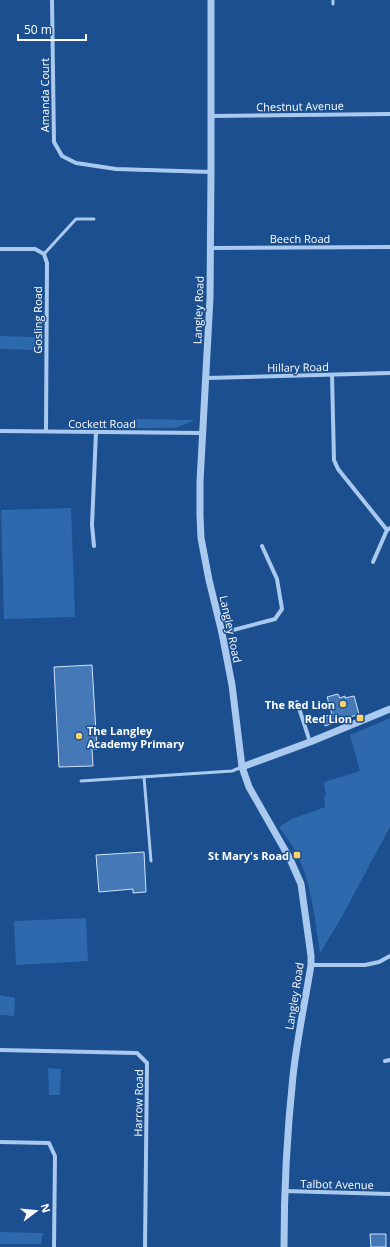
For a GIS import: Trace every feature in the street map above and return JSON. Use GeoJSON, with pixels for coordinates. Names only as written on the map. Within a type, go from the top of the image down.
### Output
{"type":"FeatureCollection","features":[{"type":"Feature","properties":{"kind":"street","name":"Amanda Court"},"geometry":{"type":"LineString","coordinates":[[52,0],[54,142],[62,156],[76,163],[116,169],[212,172]]}},
{"type":"Feature","properties":{"kind":"street","name":"Langley Road"},"geometry":{"type":"LineString","coordinates":[[211,0],[211,248],[204,433],[200,482],[201,538],[232,685],[242,767],[249,787],[290,859],[301,884],[308,927],[311,964],[293,1076],[284,1192],[284,1247]]}},
{"type":"Feature","properties":{"kind":"street","name":"Chestnut Avenue"},"geometry":{"type":"LineString","coordinates":[[211,116],[390,114]]}},
{"type":"Feature","properties":{"kind":"street","name":"Beech Road"},"geometry":{"type":"LineString","coordinates":[[211,248],[390,246]]}},
{"type":"Feature","properties":{"kind":"street"},"geometry":{"type":"LineString","coordinates":[[0,249],[35,249],[44,254]]}},
{"type":"Feature","properties":{"kind":"street","name":"Gosling Road"},"geometry":{"type":"LineString","coordinates":[[44,254],[46,263],[46,431]]}},
{"type":"Feature","properties":{"kind":"street","name":"Hillary Road"},"geometry":{"type":"LineString","coordinates":[[206,378],[390,373]]}},
{"type":"Feature","properties":{"kind":"street"},"geometry":{"type":"LineString","coordinates":[[332,375],[334,460],[338,470],[389,529],[374,562]]}},
{"type":"Feature","properties":{"kind":"street","name":"Cockett Road"},"geometry":{"type":"LineString","coordinates":[[0,431],[204,433]]}},
{"type":"Feature","properties":{"kind":"street"},"geometry":{"type":"LineString","coordinates":[[94,546],[92,526],[96,432]]}},
{"type":"Feature","properties":{"kind":"street"},"geometry":{"type":"LineString","coordinates":[[222,633],[274,619],[282,609],[277,579],[262,546]]}},
{"type":"Feature","properties":{"kind":"street"},"geometry":{"type":"LineString","coordinates":[[297,702],[310,742]]}},
{"type":"Feature","properties":{"kind":"street"},"geometry":{"type":"LineString","coordinates":[[242,767],[310,742],[390,709]]}},
{"type":"Feature","properties":{"kind":"street"},"geometry":{"type":"LineString","coordinates":[[311,964],[365,965],[379,962],[390,956]]}},
{"type":"Feature","properties":{"kind":"street","name":"Harrow Road"},"geometry":{"type":"LineString","coordinates":[[0,1050],[137,1053],[147,1063],[145,1247]]}},
{"type":"Feature","properties":{"kind":"street"},"geometry":{"type":"LineString","coordinates":[[385,1061],[390,1060]]}},
{"type":"Feature","properties":{"kind":"street"},"geometry":{"type":"LineString","coordinates":[[0,1142],[49,1143],[55,1156],[54,1247]]}},
{"type":"Feature","properties":{"kind":"street","name":"Talbot Avenue"},"geometry":{"type":"LineString","coordinates":[[284,1192],[390,1194]]}},
{"type":"Feature","properties":{"kind":"lane"},"geometry":{"type":"LineString","coordinates":[[44,254],[76,219],[94,220]]}},
{"type":"Feature","properties":{"kind":"lane"},"geometry":{"type":"LineString","coordinates":[[81,781],[232,771],[242,767]]}},
{"type":"Feature","properties":{"kind":"lane"},"geometry":{"type":"LineString","coordinates":[[144,776],[151,861]]}},
{"type":"Feature","properties":{"kind":"shaded area"},"geometry":{"type":"Polygon","coordinates":[[[0,336],[35,337],[35,350],[0,349],[0,336]]]}},
{"type":"Feature","properties":{"kind":"shaded area"},"geometry":{"type":"Polygon","coordinates":[[[132,419],[195,420],[176,428],[132,428],[132,419]]]}},
{"type":"Feature","properties":{"kind":"shaded area"},"geometry":{"type":"Polygon","coordinates":[[[71,508],[75,617],[4,619],[1,510],[71,508]]]}},
{"type":"Feature","properties":{"kind":"shaded area"},"geometry":{"type":"Polygon","coordinates":[[[390,718],[390,827],[340,920],[320,953],[307,879],[296,852],[279,827],[292,819],[325,807],[324,798],[326,795],[324,782],[360,771],[350,735],[390,718]]]}},
{"type":"Feature","properties":{"kind":"shaded area"},"geometry":{"type":"Polygon","coordinates":[[[86,918],[88,961],[16,965],[14,921],[86,918]]]}},
{"type":"Feature","properties":{"kind":"shaded area"},"geometry":{"type":"Polygon","coordinates":[[[0,995],[15,998],[14,1016],[0,1015],[0,995]]]}},
{"type":"Feature","properties":{"kind":"shaded area"},"geometry":{"type":"Polygon","coordinates":[[[48,1068],[61,1069],[60,1095],[49,1095],[48,1068]]]}},
{"type":"Feature","properties":{"kind":"shaded area"},"geometry":{"type":"Polygon","coordinates":[[[0,1232],[43,1233],[41,1244],[0,1244],[0,1232]]]}},
{"type":"Feature","properties":{"kind":"building"},"geometry":{"type":"Polygon","coordinates":[[[92,665],[97,749],[92,749],[93,766],[59,767],[54,667],[92,665]]]}},
{"type":"Feature","properties":{"kind":"building","name":"The Red Lion"},"geometry":{"type":"Polygon","coordinates":[[[338,694],[340,698],[345,696],[345,698],[354,696],[359,714],[325,726],[323,717],[332,714],[327,697],[338,694]]]}},
{"type":"Feature","properties":{"kind":"building"},"geometry":{"type":"Polygon","coordinates":[[[144,852],[146,892],[133,893],[133,889],[99,892],[96,855],[144,852]]]}},
{"type":"Feature","properties":{"kind":"building"},"geometry":{"type":"Polygon","coordinates":[[[370,1234],[386,1234],[386,1247],[371,1247],[370,1234]]]}},
{"type":"Feature","properties":{"kind":"place","name":"The Red Lion"},"geometry":{"type":"Point","coordinates":[343,704]}},
{"type":"Feature","properties":{"kind":"place","name":"Red Lion"},"geometry":{"type":"Point","coordinates":[360,718]}},
{"type":"Feature","properties":{"kind":"place","name":"The Langley Academy Primary"},"geometry":{"type":"Point","coordinates":[79,736]}},
{"type":"Feature","properties":{"kind":"place","name":"St Mary's Road"},"geometry":{"type":"Point","coordinates":[297,855]}}]}
